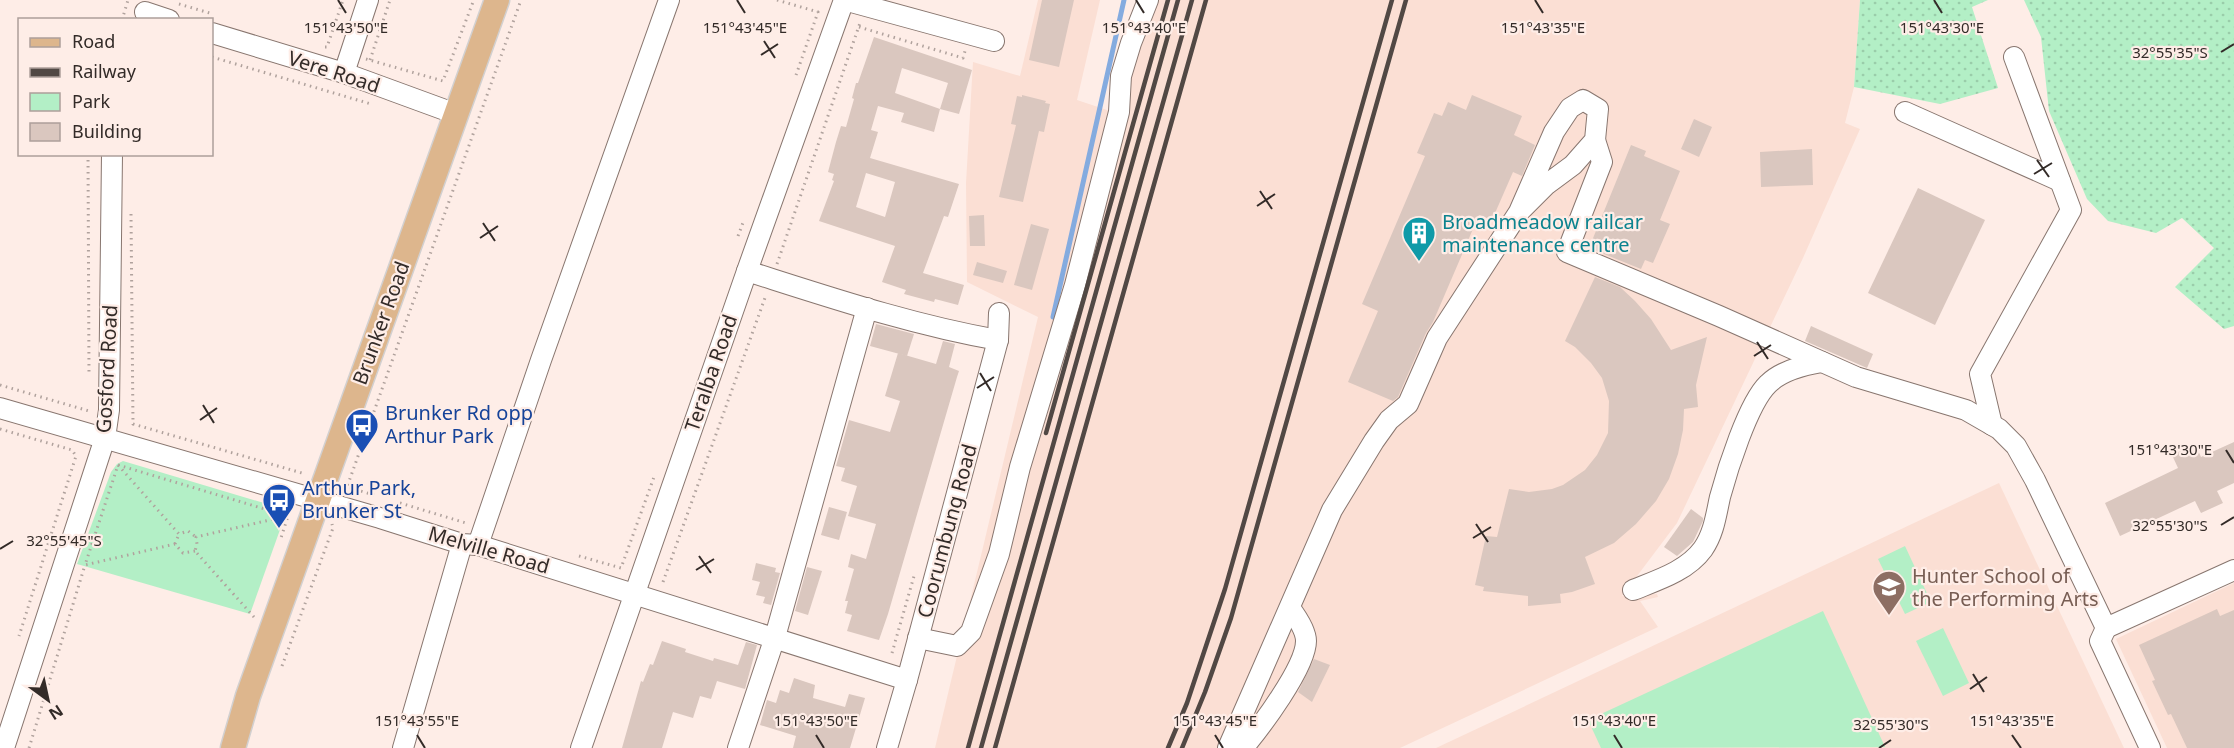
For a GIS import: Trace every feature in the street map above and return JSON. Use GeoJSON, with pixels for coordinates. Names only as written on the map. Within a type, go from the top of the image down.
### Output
{"type":"FeatureCollection","features":[{"type":"Feature","properties":{"kind":"main road","name":"Brunker Road"},"geometry":{"type":"LineString","coordinates":[[233,748],[248,696],[497,0]]}},
{"type":"Feature","properties":{"kind":"street"},"geometry":{"type":"LineString","coordinates":[[344,73],[368,0]]}},
{"type":"Feature","properties":{"kind":"street"},"geometry":{"type":"LineString","coordinates":[[403,748],[470,544],[537,371],[669,0]]}},
{"type":"Feature","properties":{"kind":"street"},"geometry":{"type":"LineString","coordinates":[[844,0],[994,41]]}},
{"type":"Feature","properties":{"kind":"street","name":"Teralba Road"},"geometry":{"type":"LineString","coordinates":[[581,748],[844,0]]}},
{"type":"Feature","properties":{"kind":"street"},"geometry":{"type":"LineString","coordinates":[[918,638],[957,646],[971,632],[999,554],[1020,467],[1075,285],[1119,112],[1121,76],[1148,0]]}},
{"type":"Feature","properties":{"kind":"street"},"geometry":{"type":"LineString","coordinates":[[145,11],[170,10]]}},
{"type":"Feature","properties":{"kind":"street","name":"Vere Road"},"geometry":{"type":"LineString","coordinates":[[214,24],[456,114]]}},
{"type":"Feature","properties":{"kind":"street"},"geometry":{"type":"LineString","coordinates":[[1992,425],[1980,374],[2071,210],[2014,57]]}},
{"type":"Feature","properties":{"kind":"street"},"geometry":{"type":"LineString","coordinates":[[1228,748],[1332,510],[1389,420],[1408,404],[1437,338],[1519,212],[1554,132],[1570,108],[1583,100],[1598,109],[1595,140],[1602,162],[1567,252],[1856,377],[1966,410],[1999,429],[2016,446],[2036,480],[2106,628]]}},
{"type":"Feature","properties":{"kind":"street"},"geometry":{"type":"LineString","coordinates":[[1905,112],[2060,181]]}},
{"type":"Feature","properties":{"kind":"street"},"geometry":{"type":"LineString","coordinates":[[1519,212],[1546,185],[1573,165],[1595,140]]}},
{"type":"Feature","properties":{"kind":"street","name":"Gosford Road"},"geometry":{"type":"LineString","coordinates":[[4,748],[105,438],[109,410],[112,156]]}},
{"type":"Feature","properties":{"kind":"street"},"geometry":{"type":"LineString","coordinates":[[747,271],[867,308],[959,333],[998,340]]}},
{"type":"Feature","properties":{"kind":"street"},"geometry":{"type":"LineString","coordinates":[[738,748],[775,638],[867,308]]}},
{"type":"Feature","properties":{"kind":"street","name":"Coorumbung Road"},"geometry":{"type":"LineString","coordinates":[[887,748],[998,340],[999,313]]}},
{"type":"Feature","properties":{"kind":"street"},"geometry":{"type":"LineString","coordinates":[[1633,590],[1676,573],[1702,550],[1713,531],[1728,468],[1752,408],[1768,384],[1800,365],[1822,362]]}},
{"type":"Feature","properties":{"kind":"street","name":"Melville Road"},"geometry":{"type":"LineString","coordinates":[[0,408],[470,544],[907,680]]}},
{"type":"Feature","properties":{"kind":"street"},"geometry":{"type":"LineString","coordinates":[[2150,748],[2100,642],[2106,628],[2234,570]]}},
{"type":"Feature","properties":{"kind":"street"},"geometry":{"type":"LineString","coordinates":[[1243,748],[1266,721],[1298,666],[1306,641],[1296,615],[1290,608]]}},
{"type":"Feature","properties":{"kind":"path"},"geometry":{"type":"LineString","coordinates":[[123,18],[128,0]]}},
{"type":"Feature","properties":{"kind":"path"},"geometry":{"type":"LineString","coordinates":[[317,44],[327,48],[343,0]]}},
{"type":"Feature","properties":{"kind":"path"},"geometry":{"type":"LineString","coordinates":[[390,0],[368,60],[443,81],[473,0]]}},
{"type":"Feature","properties":{"kind":"path"},"geometry":{"type":"LineString","coordinates":[[170,10],[195,18]]}},
{"type":"Feature","properties":{"kind":"path"},"geometry":{"type":"LineString","coordinates":[[663,582],[861,21]]}},
{"type":"Feature","properties":{"kind":"path"},"geometry":{"type":"LineString","coordinates":[[859,27],[963,58],[969,34]]}},
{"type":"Feature","properties":{"kind":"path"},"geometry":{"type":"LineString","coordinates":[[213,57],[373,105]]}},
{"type":"Feature","properties":{"kind":"path"},"geometry":{"type":"LineString","coordinates":[[88,156],[89,378]]}},
{"type":"Feature","properties":{"kind":"path"},"geometry":{"type":"LineString","coordinates":[[131,214],[134,424],[302,473],[307,471]]}},
{"type":"Feature","properties":{"kind":"path"},"geometry":{"type":"LineString","coordinates":[[0,385],[89,411],[89,400]]}},
{"type":"Feature","properties":{"kind":"path"},"geometry":{"type":"LineString","coordinates":[[0,429],[72,450],[76,456],[19,637]]}},
{"type":"Feature","properties":{"kind":"path"},"geometry":{"type":"LineString","coordinates":[[118,465],[288,516]]}},
{"type":"Feature","properties":{"kind":"path"},"geometry":{"type":"LineString","coordinates":[[118,465],[179,534]]}},
{"type":"Feature","properties":{"kind":"path"},"geometry":{"type":"LineString","coordinates":[[29,748],[118,465]]}},
{"type":"Feature","properties":{"kind":"path"},"geometry":{"type":"LineString","coordinates":[[277,550],[290,511]]}},
{"type":"Feature","properties":{"kind":"path"},"geometry":{"type":"LineString","coordinates":[[196,537],[288,516]]}},
{"type":"Feature","properties":{"kind":"path"},"geometry":{"type":"LineString","coordinates":[[282,668],[333,528],[332,524]]}},
{"type":"Feature","properties":{"kind":"path"},"geometry":{"type":"LineString","coordinates":[[175,544],[179,534],[188,531],[196,537],[195,551]]}},
{"type":"Feature","properties":{"kind":"path"},"geometry":{"type":"LineString","coordinates":[[86,565],[175,544]]}},
{"type":"Feature","properties":{"kind":"path"},"geometry":{"type":"LineString","coordinates":[[175,544],[183,553],[195,551]]}},
{"type":"Feature","properties":{"kind":"path"},"geometry":{"type":"LineString","coordinates":[[195,551],[254,617],[258,606]]}},
{"type":"Feature","properties":{"kind":"shaded area"},"geometry":{"type":"Polygon","coordinates":[[[1038,0],[1100,0],[1077,100],[1113,112],[1146,0],[1860,0],[1854,87],[1845,123],[1860,129],[1803,258],[1677,523],[1622,596],[1657,594],[1658,597],[1640,601],[1658,627],[1400,748],[935,748],[1038,317],[967,282],[966,183],[973,62],[1020,76],[1038,0]]]}},
{"type":"Feature","properties":{"kind":"shaded area","name":"Hunter School of the Performing Arts"},"geometry":{"type":"Polygon","coordinates":[[[1999,483],[2124,748],[1436,748],[1999,483]]]}},
{"type":"Feature","properties":{"kind":"shaded area"},"geometry":{"type":"Polygon","coordinates":[[[2234,583],[2234,748],[2167,748],[2116,639],[2234,583]]]}},
{"type":"Feature","properties":{"kind":"green space"},"geometry":{"type":"Polygon","coordinates":[[[1860,0],[1988,0],[1972,7],[1998,88],[1940,104],[1854,87],[1860,0]]]}},
{"type":"Feature","properties":{"kind":"green space"},"geometry":{"type":"Polygon","coordinates":[[[2024,0],[2234,0],[2234,326],[2224,329],[2175,287],[2214,248],[2182,218],[2156,233],[2108,221],[2087,199],[2049,111],[2041,37],[2024,0]]]}},
{"type":"Feature","properties":{"kind":"green space"},"geometry":{"type":"Polygon","coordinates":[[[123,461],[284,509],[285,515],[250,614],[77,564],[111,472],[117,464],[123,461]]]}},
{"type":"Feature","properties":{"kind":"green space"},"geometry":{"type":"Polygon","coordinates":[[[1905,546],[1931,602],[1905,614],[1878,559],[1905,546]]]}},
{"type":"Feature","properties":{"kind":"green space"},"geometry":{"type":"Polygon","coordinates":[[[1823,611],[1885,747],[1601,748],[1588,720],[1823,611]]]}},
{"type":"Feature","properties":{"kind":"green space"},"geometry":{"type":"Polygon","coordinates":[[[1943,628],[1969,683],[1943,696],[1916,641],[1943,628]]]}},
{"type":"Feature","properties":{"kind":"building"},"geometry":{"type":"Polygon","coordinates":[[[1042,0],[1074,0],[1059,67],[1029,60],[1042,0]]]}},
{"type":"Feature","properties":{"kind":"building"},"geometry":{"type":"Polygon","coordinates":[[[874,37],[972,70],[959,114],[940,109],[934,132],[901,122],[904,113],[878,106],[871,130],[878,132],[870,158],[959,184],[948,217],[944,216],[923,273],[964,285],[958,305],[935,299],[934,302],[904,294],[906,290],[882,282],[895,246],[819,221],[834,181],[832,180],[834,174],[828,172],[836,142],[841,126],[846,127],[856,83],[858,83],[874,37]],[[902,68],[895,93],[940,109],[948,83],[902,68]],[[866,173],[856,207],[885,217],[895,182],[866,173]]]}},
{"type":"Feature","properties":{"kind":"building"},"geometry":{"type":"Polygon","coordinates":[[[1022,95],[1050,104],[1044,132],[1039,131],[1023,202],[999,197],[1016,125],[1011,124],[1017,96],[1022,97],[1022,95]]]}},
{"type":"Feature","properties":{"kind":"building","name":"Broadmeadow railcar maintenance centre"},"geometry":{"type":"Polygon","coordinates":[[[1472,95],[1522,116],[1514,135],[1535,145],[1522,176],[1513,172],[1492,220],[1479,215],[1433,322],[1398,397],[1393,401],[1348,382],[1378,311],[1362,304],[1425,156],[1417,153],[1434,113],[1442,116],[1448,102],[1466,110],[1472,95]]]}},
{"type":"Feature","properties":{"kind":"building"},"geometry":{"type":"Polygon","coordinates":[[[1694,119],[1712,127],[1699,157],[1681,149],[1694,119]]]}},
{"type":"Feature","properties":{"kind":"building"},"geometry":{"type":"Polygon","coordinates":[[[1631,145],[1646,151],[1644,156],[1680,171],[1660,220],[1670,224],[1653,263],[1645,260],[1641,269],[1589,248],[1631,145]]]}},
{"type":"Feature","properties":{"kind":"building"},"geometry":{"type":"Polygon","coordinates":[[[1812,149],[1813,185],[1761,187],[1760,152],[1812,149]]]}},
{"type":"Feature","properties":{"kind":"building"},"geometry":{"type":"Polygon","coordinates":[[[1918,188],[1985,220],[1935,325],[1868,293],[1918,188]]]}},
{"type":"Feature","properties":{"kind":"building"},"geometry":{"type":"Polygon","coordinates":[[[984,215],[985,246],[970,246],[969,216],[984,215]]]}},
{"type":"Feature","properties":{"kind":"building"},"geometry":{"type":"Polygon","coordinates":[[[1031,224],[1049,229],[1032,290],[1014,285],[1031,224]]]}},
{"type":"Feature","properties":{"kind":"building"},"geometry":{"type":"Polygon","coordinates":[[[977,262],[1007,271],[1003,283],[973,275],[977,262]]]}},
{"type":"Feature","properties":{"kind":"building"},"geometry":{"type":"Polygon","coordinates":[[[1595,277],[1620,287],[1635,301],[1651,319],[1671,350],[1707,337],[1696,385],[1698,407],[1684,409],[1678,454],[1669,479],[1656,501],[1636,524],[1614,543],[1585,557],[1595,584],[1560,594],[1561,603],[1528,606],[1528,596],[1483,591],[1484,587],[1475,585],[1486,536],[1497,537],[1509,489],[1529,492],[1563,485],[1585,470],[1597,455],[1608,433],[1609,401],[1602,378],[1575,347],[1565,341],[1595,277]]]}},
{"type":"Feature","properties":{"kind":"building"},"geometry":{"type":"Polygon","coordinates":[[[876,324],[914,334],[907,356],[870,346],[876,324]]]}},
{"type":"Feature","properties":{"kind":"building"},"geometry":{"type":"Polygon","coordinates":[[[1811,326],[1873,354],[1867,368],[1805,341],[1811,326]]]}},
{"type":"Feature","properties":{"kind":"building"},"geometry":{"type":"Polygon","coordinates":[[[943,341],[955,344],[949,367],[959,371],[879,640],[847,631],[852,615],[845,613],[848,601],[845,601],[854,569],[848,567],[851,554],[866,559],[876,524],[848,516],[857,486],[841,481],[845,468],[836,466],[849,420],[890,432],[900,401],[885,396],[898,353],[936,364],[943,341]]]}},
{"type":"Feature","properties":{"kind":"building"},"geometry":{"type":"Polygon","coordinates":[[[2234,442],[2234,483],[2217,491],[2223,503],[2201,513],[2195,501],[2120,536],[2105,503],[2178,468],[2172,455],[2195,444],[2201,457],[2234,442]]]}},
{"type":"Feature","properties":{"kind":"building"},"geometry":{"type":"Polygon","coordinates":[[[829,507],[847,512],[839,540],[821,535],[829,507]]]}},
{"type":"Feature","properties":{"kind":"building"},"geometry":{"type":"Polygon","coordinates":[[[1691,509],[1703,518],[1703,521],[1693,542],[1677,556],[1664,547],[1691,509]]]}},
{"type":"Feature","properties":{"kind":"building"},"geometry":{"type":"Polygon","coordinates":[[[756,563],[776,568],[775,572],[780,573],[771,605],[763,603],[765,597],[756,595],[760,582],[752,580],[756,563]]]}},
{"type":"Feature","properties":{"kind":"building"},"geometry":{"type":"Polygon","coordinates":[[[807,567],[822,571],[808,615],[795,611],[807,567]]]}},
{"type":"Feature","properties":{"kind":"building"},"geometry":{"type":"Polygon","coordinates":[[[2217,609],[2220,616],[2234,610],[2234,748],[2187,748],[2152,681],[2155,680],[2139,645],[2217,609]]]}},
{"type":"Feature","properties":{"kind":"building"},"geometry":{"type":"Polygon","coordinates":[[[662,641],[686,649],[685,652],[713,661],[714,658],[738,665],[746,642],[757,645],[745,689],[717,681],[711,699],[700,696],[693,718],[673,712],[662,748],[622,748],[641,681],[643,682],[650,664],[653,665],[662,641]]]}},
{"type":"Feature","properties":{"kind":"building"},"geometry":{"type":"Polygon","coordinates":[[[1314,659],[1330,665],[1312,702],[1298,692],[1314,659]]]}},
{"type":"Feature","properties":{"kind":"building"},"geometry":{"type":"Polygon","coordinates":[[[794,678],[815,685],[813,698],[845,707],[849,694],[865,698],[850,748],[793,748],[796,736],[760,725],[767,700],[776,703],[780,690],[789,693],[794,678]]]}},
{"type":"Feature","properties":{"kind":"waterway"},"geometry":{"type":"LineString","coordinates":[[1053,317],[1124,0]]}},
{"type":"Feature","properties":{"kind":"railway"},"geometry":{"type":"LineString","coordinates":[[1046,433],[1168,0]]}},
{"type":"Feature","properties":{"kind":"railway"},"geometry":{"type":"LineString","coordinates":[[968,748],[1178,0]]}},
{"type":"Feature","properties":{"kind":"railway"},"geometry":{"type":"LineString","coordinates":[[981,748],[1192,0]]}},
{"type":"Feature","properties":{"kind":"railway"},"geometry":{"type":"LineString","coordinates":[[995,748],[1206,0]]}},
{"type":"Feature","properties":{"kind":"railway"},"geometry":{"type":"LineString","coordinates":[[1168,748],[1187,703],[1225,589],[1392,0]]}},
{"type":"Feature","properties":{"kind":"railway"},"geometry":{"type":"LineString","coordinates":[[1182,748],[1231,618],[1406,0]]}},
{"type":"Feature","properties":{"kind":"place","name":"Broadmeadow railcar maintenance centre"},"geometry":{"type":"Point","coordinates":[1419,262]}},
{"type":"Feature","properties":{"kind":"place","name":"Brunker Rd opp Arthur Park"},"geometry":{"type":"Point","coordinates":[362,454]}},
{"type":"Feature","properties":{"kind":"place","name":"Arthur Park, Brunker St"},"geometry":{"type":"Point","coordinates":[279,529]}},
{"type":"Feature","properties":{"kind":"place","name":"Hunter School of the Performing Arts"},"geometry":{"type":"Point","coordinates":[1889,616]}}]}
